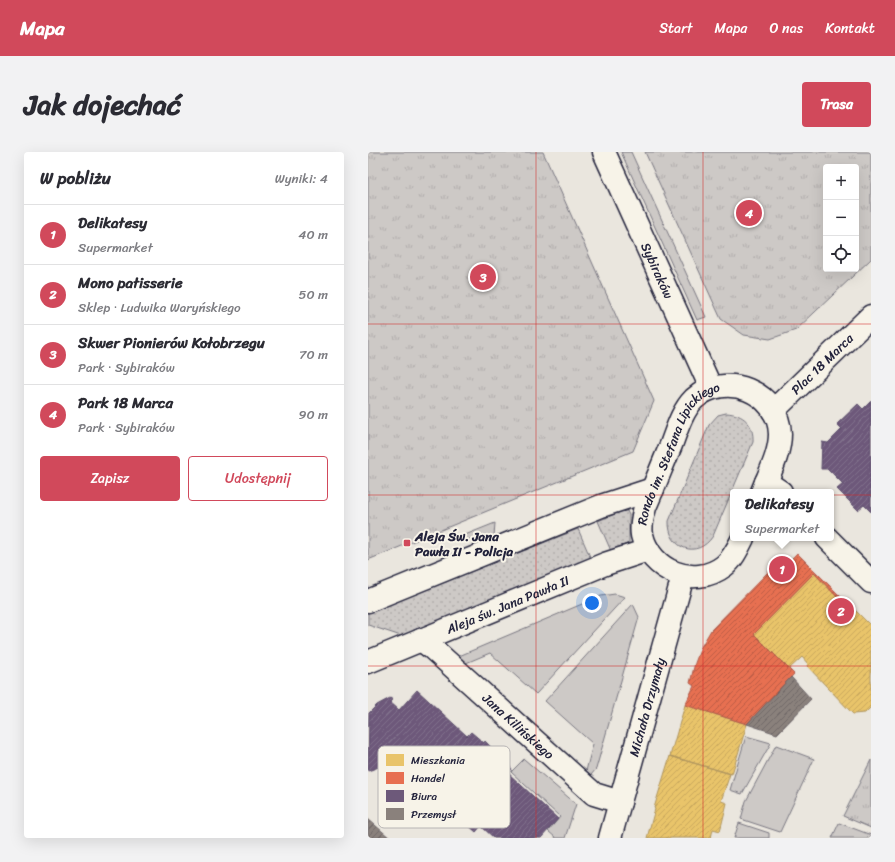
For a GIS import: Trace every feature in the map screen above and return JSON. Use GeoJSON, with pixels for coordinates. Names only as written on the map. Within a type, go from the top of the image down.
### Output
{"type":"FeatureCollection","features":[{"type":"Feature","properties":{"kind":"street","name":"Sybiraków"},"geometry":{"type":"LineString","coordinates":[[604,152],[711,388]]}},
{"type":"Feature","properties":{"kind":"street","name":"Plac 18 Marca"},"geometry":{"type":"LineString","coordinates":[[773,411],[871,316]]}},
{"type":"Feature","properties":{"kind":"street","name":"Rondo im. Stefana Lipickiego"},"geometry":{"type":"LineString","coordinates":[[741,541],[734,554],[724,566],[711,573],[698,576],[683,576],[662,567],[648,550],[642,534],[642,520],[653,489],[685,410],[695,399],[711,388],[726,385],[738,386],[750,390],[763,398],[773,411],[779,424],[779,447],[769,489]]}},
{"type":"Feature","properties":{"kind":"street"},"geometry":{"type":"LineString","coordinates":[[368,601],[601,506],[653,489]]}},
{"type":"Feature","properties":{"kind":"street"},"geometry":{"type":"LineString","coordinates":[[830,541],[871,582]]}},
{"type":"Feature","properties":{"kind":"street","name":"Aleja św. Jana Pawła II"},"geometry":{"type":"LineString","coordinates":[[368,662],[604,564],[648,550]]}},
{"type":"Feature","properties":{"kind":"street","name":"Michała Drzymały"},"geometry":{"type":"LineString","coordinates":[[610,838],[683,576]]}},
{"type":"Feature","properties":{"kind":"street","name":"Jana Kilińskiego"},"geometry":{"type":"LineString","coordinates":[[421,640],[433,649],[594,794],[620,802]]}},
{"type":"Feature","properties":{"kind":"green space"},"geometry":{"type":"Polygon","coordinates":[[[368,152],[543,152],[654,401],[633,451],[368,560],[368,152]]]}},
{"type":"Feature","properties":{"kind":"green space"},"geometry":{"type":"Polygon","coordinates":[[[621,152],[631,152],[706,317],[697,320],[621,152]]]}},
{"type":"Feature","properties":{"kind":"green space"},"geometry":{"type":"Polygon","coordinates":[[[645,152],[871,152],[871,259],[859,270],[859,164],[823,164],[823,272],[857,272],[796,330],[770,339],[744,335],[721,319],[645,152]]]}},
{"type":"Feature","properties":{"kind":"green space"},"geometry":{"type":"Polygon","coordinates":[[[726,413],[738,415],[747,421],[752,430],[753,442],[733,489],[730,489],[730,496],[713,536],[699,548],[685,548],[673,539],[669,521],[709,425],[718,415],[726,413]]]}},
{"type":"Feature","properties":{"kind":"green space"},"geometry":{"type":"Polygon","coordinates":[[[622,511],[627,511],[629,515],[629,543],[611,551],[598,521],[622,511]]]}},
{"type":"Feature","properties":{"kind":"green space"},"geometry":{"type":"Polygon","coordinates":[[[495,523],[494,536],[450,541],[495,523]]]}},
{"type":"Feature","properties":{"kind":"green space"},"geometry":{"type":"Polygon","coordinates":[[[578,529],[591,559],[401,636],[368,625],[368,613],[578,529]]]}},
{"type":"Feature","properties":{"kind":"green space"},"geometry":{"type":"Polygon","coordinates":[[[615,594],[625,597],[536,694],[490,653],[466,663],[459,656],[601,596],[615,594]]]}},
{"type":"Feature","properties":{"kind":"green space"},"geometry":{"type":"Polygon","coordinates":[[[633,604],[639,617],[596,769],[591,775],[586,771],[593,744],[545,701],[633,604]]]}},
{"type":"Feature","properties":{"kind":"green space"},"geometry":{"type":"Polygon","coordinates":[[[746,736],[771,743],[742,794],[730,790],[746,736]]]}},
{"type":"Feature","properties":{"kind":"green space"},"geometry":{"type":"Polygon","coordinates":[[[776,745],[814,759],[780,832],[741,819],[746,801],[776,745]]]}},
{"type":"Feature","properties":{"kind":"green space"},"geometry":{"type":"Polygon","coordinates":[[[524,759],[576,804],[565,838],[556,838],[548,831],[560,817],[511,772],[524,759]]]}},
{"type":"Feature","properties":{"kind":"green space"},"geometry":{"type":"Polygon","coordinates":[[[871,760],[871,828],[843,816],[871,760]]]}},
{"type":"Feature","properties":{"kind":"green space"},"geometry":{"type":"Polygon","coordinates":[[[739,823],[769,833],[769,838],[734,838],[739,823]]]}},
{"type":"Feature","properties":{"kind":"green space"},"geometry":{"type":"Polygon","coordinates":[[[839,823],[871,835],[871,838],[832,838],[839,823]]]}},
{"type":"Feature","properties":{"kind":"building: Mieszkania"},"geometry":{"type":"Polygon","coordinates":[[[814,573],[850,610],[852,607],[871,626],[871,707],[865,713],[853,714],[807,666],[808,664],[802,657],[789,669],[754,634],[814,573]]]}},
{"type":"Feature","properties":{"kind":"building: Mieszkania"},"geometry":{"type":"Polygon","coordinates":[[[685,705],[747,724],[732,774],[670,756],[685,705]]]}},
{"type":"Feature","properties":{"kind":"building: Mieszkania"},"geometry":{"type":"Polygon","coordinates":[[[670,756],[730,774],[721,801],[727,803],[720,831],[713,829],[711,838],[647,838],[655,809],[654,808],[670,756]]]}},
{"type":"Feature","properties":{"kind":"building: Handel"},"geometry":{"type":"Polygon","coordinates":[[[797,553],[844,600],[842,602],[814,573],[754,634],[794,674],[747,724],[685,705],[694,686],[690,683],[695,663],[701,647],[711,630],[769,571],[775,576],[797,553]]]}},
{"type":"Feature","properties":{"kind":"building: Biura"},"geometry":{"type":"Polygon","coordinates":[[[871,401],[871,512],[864,505],[858,510],[837,489],[843,484],[828,469],[821,469],[822,442],[828,443],[842,429],[837,424],[858,404],[863,409],[871,401]]]}},
{"type":"Feature","properties":{"kind":"building: Biura"},"geometry":{"type":"Polygon","coordinates":[[[417,690],[467,736],[471,732],[490,746],[378,746],[378,767],[368,771],[369,713],[377,705],[390,698],[393,700],[390,702],[399,710],[417,690]]]}},
{"type":"Feature","properties":{"kind":"building: Biura"},"geometry":{"type":"Polygon","coordinates":[[[510,775],[558,819],[541,838],[494,838],[483,828],[510,828],[510,775]]]}},
{"type":"Feature","properties":{"kind":"building: Biura"},"geometry":{"type":"Polygon","coordinates":[[[471,828],[479,828],[476,832],[471,828]]]}},
{"type":"Feature","properties":{"kind":"building: Przemysł"},"geometry":{"type":"Polygon","coordinates":[[[791,677],[811,699],[777,734],[747,724],[791,677]]]}},
{"type":"Feature","properties":{"kind":"building: Przemysł"},"geometry":{"type":"Polygon","coordinates":[[[368,819],[390,838],[368,838],[368,819]]]}},
{"type":"Feature","properties":{"kind":"place","name":"Park 18 Marca"},"geometry":{"type":"Point","coordinates":[749,213]}},
{"type":"Feature","properties":{"kind":"place","name":"Skwer Pionierów Kołobrzegu"},"geometry":{"type":"Point","coordinates":[483,277]}},
{"type":"Feature","properties":{"kind":"place","name":"Aleja Św. Jana Pawła II - Policja"},"geometry":{"type":"Point","coordinates":[407,543]}},
{"type":"Feature","properties":{"kind":"place","name":"Delikatesy"},"geometry":{"type":"Point","coordinates":[782,569]}},
{"type":"Feature","properties":{"kind":"place","name":"Mono patisserie"},"geometry":{"type":"Point","coordinates":[841,611]}}]}
